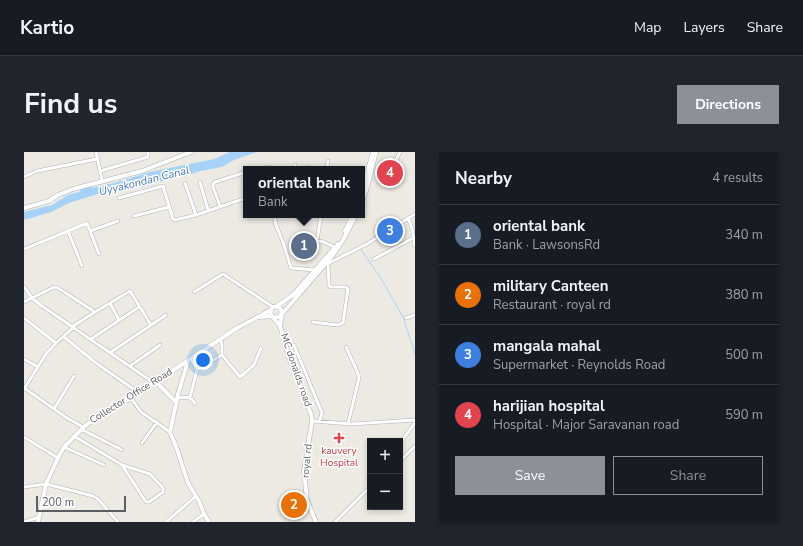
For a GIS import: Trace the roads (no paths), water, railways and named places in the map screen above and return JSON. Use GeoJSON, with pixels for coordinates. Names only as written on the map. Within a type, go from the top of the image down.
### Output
{"type":"FeatureCollection","features":[{"type":"Feature","properties":{"kind":"main road"},"geometry":{"type":"LineString","coordinates":[[24,208],[49,201],[73,188],[142,171],[191,152]]}},
{"type":"Feature","properties":{"kind":"main road"},"geometry":{"type":"LineString","coordinates":[[365,181],[373,152]]}},
{"type":"Feature","properties":{"kind":"main road"},"geometry":{"type":"LineString","coordinates":[[365,191],[376,152]]}},
{"type":"Feature","properties":{"kind":"main road"},"geometry":{"type":"LineString","coordinates":[[259,317],[279,317],[282,314],[315,271],[337,248],[351,218]]}},
{"type":"Feature","properties":{"kind":"main road"},"geometry":{"type":"LineString","coordinates":[[292,299],[323,266],[337,248],[354,218]]}},
{"type":"Feature","properties":{"kind":"main road","name":"Collector Office Road"},"geometry":{"type":"LineString","coordinates":[[38,520],[46,484],[58,458],[64,447],[82,428],[190,360],[237,328],[292,299]]}},
{"type":"Feature","properties":{"kind":"main road"},"geometry":{"type":"LineString","coordinates":[[272,316],[274,308],[281,309],[282,314]]}},
{"type":"Feature","properties":{"kind":"main road","name":"MC donalds road"},"geometry":{"type":"LineString","coordinates":[[282,314],[280,326],[290,360],[311,414],[312,421]]}},
{"type":"Feature","properties":{"kind":"main road"},"geometry":{"type":"LineString","coordinates":[[272,316],[280,326]]}},
{"type":"Feature","properties":{"kind":"main road"},"geometry":{"type":"LineString","coordinates":[[190,360],[177,400],[170,432],[188,483],[209,522]]}},
{"type":"Feature","properties":{"kind":"main road"},"geometry":{"type":"LineString","coordinates":[[155,382],[177,400]]}},
{"type":"Feature","properties":{"kind":"main road","name":"royal rd"},"geometry":{"type":"LineString","coordinates":[[312,421],[304,470],[307,500],[316,522]]}},
{"type":"Feature","properties":{"kind":"street"},"geometry":{"type":"LineString","coordinates":[[96,152],[102,180]]}},
{"type":"Feature","properties":{"kind":"street"},"geometry":{"type":"LineString","coordinates":[[100,171],[148,157],[148,152]]}},
{"type":"Feature","properties":{"kind":"street"},"geometry":{"type":"LineString","coordinates":[[391,170],[400,152]]}},
{"type":"Feature","properties":{"kind":"street"},"geometry":{"type":"LineString","coordinates":[[24,177],[37,171],[97,158]]}},
{"type":"Feature","properties":{"kind":"street"},"geometry":{"type":"LineString","coordinates":[[327,166],[328,161]]}},
{"type":"Feature","properties":{"kind":"street"},"geometry":{"type":"LineString","coordinates":[[220,206],[213,187],[215,182],[243,173]]}},
{"type":"Feature","properties":{"kind":"street"},"geometry":{"type":"LineString","coordinates":[[200,182],[208,210]]}},
{"type":"Feature","properties":{"kind":"street"},"geometry":{"type":"LineString","coordinates":[[185,183],[196,215]]}},
{"type":"Feature","properties":{"kind":"street"},"geometry":{"type":"LineString","coordinates":[[119,198],[163,186],[174,220],[196,215],[243,199]]}},
{"type":"Feature","properties":{"kind":"street"},"geometry":{"type":"LineString","coordinates":[[134,216],[169,207]]}},
{"type":"Feature","properties":{"kind":"street"},"geometry":{"type":"LineString","coordinates":[[275,218],[291,268],[315,271],[368,244],[415,214]]}},
{"type":"Feature","properties":{"kind":"street"},"geometry":{"type":"LineString","coordinates":[[317,241],[321,218]]}},
{"type":"Feature","properties":{"kind":"street"},"geometry":{"type":"LineString","coordinates":[[408,218],[412,228],[415,246]]}},
{"type":"Feature","properties":{"kind":"street"},"geometry":{"type":"LineString","coordinates":[[90,231],[118,221]]}},
{"type":"Feature","properties":{"kind":"street"},"geometry":{"type":"LineString","coordinates":[[24,249],[87,223],[99,254]]}},
{"type":"Feature","properties":{"kind":"street"},"geometry":{"type":"LineString","coordinates":[[68,231],[82,266]]}},
{"type":"Feature","properties":{"kind":"street"},"geometry":{"type":"LineString","coordinates":[[296,237],[324,242],[337,248]]}},
{"type":"Feature","properties":{"kind":"street"},"geometry":{"type":"LineString","coordinates":[[374,259],[413,238]]}},
{"type":"Feature","properties":{"kind":"street"},"geometry":{"type":"LineString","coordinates":[[313,322],[338,325],[343,323],[348,289],[346,287],[330,287],[328,264]]}},
{"type":"Feature","properties":{"kind":"street"},"geometry":{"type":"LineString","coordinates":[[194,292],[223,274],[274,308]]}},
{"type":"Feature","properties":{"kind":"street"},"geometry":{"type":"LineString","coordinates":[[24,287],[32,298],[155,382]]}},
{"type":"Feature","properties":{"kind":"street"},"geometry":{"type":"LineString","coordinates":[[24,302],[56,287],[95,312]]}},
{"type":"Feature","properties":{"kind":"street"},"geometry":{"type":"LineString","coordinates":[[122,450],[82,428],[24,388],[46,354],[56,343],[74,327],[95,312],[130,291],[152,325]]}},
{"type":"Feature","properties":{"kind":"street"},"geometry":{"type":"LineString","coordinates":[[110,303],[119,320]]}},
{"type":"Feature","properties":{"kind":"street"},"geometry":{"type":"LineString","coordinates":[[91,339],[139,307]]}},
{"type":"Feature","properties":{"kind":"street"},"geometry":{"type":"LineString","coordinates":[[111,352],[166,315]]}},
{"type":"Feature","properties":{"kind":"street"},"geometry":{"type":"LineString","coordinates":[[406,318],[415,315]]}},
{"type":"Feature","properties":{"kind":"street"},"geometry":{"type":"LineString","coordinates":[[24,318],[56,343]]}},
{"type":"Feature","properties":{"kind":"street"},"geometry":{"type":"LineString","coordinates":[[64,337],[96,363],[139,392]]}},
{"type":"Feature","properties":{"kind":"street"},"geometry":{"type":"LineString","coordinates":[[220,340],[222,344],[222,355],[240,377],[254,365],[261,348]]}},
{"type":"Feature","properties":{"kind":"street"},"geometry":{"type":"LineString","coordinates":[[130,366],[160,345]]}},
{"type":"Feature","properties":{"kind":"street"},"geometry":{"type":"LineString","coordinates":[[294,345],[322,413],[319,422]]}},
{"type":"Feature","properties":{"kind":"street"},"geometry":{"type":"LineString","coordinates":[[346,347],[357,371],[358,378],[348,424]]}},
{"type":"Feature","properties":{"kind":"street"},"geometry":{"type":"LineString","coordinates":[[190,397],[197,370],[222,355]]}},
{"type":"Feature","properties":{"kind":"street"},"geometry":{"type":"LineString","coordinates":[[24,359],[38,367]]}},
{"type":"Feature","properties":{"kind":"street"},"geometry":{"type":"LineString","coordinates":[[190,360],[197,370]]}},
{"type":"Feature","properties":{"kind":"street"},"geometry":{"type":"LineString","coordinates":[[54,409],[74,376]]}},
{"type":"Feature","properties":{"kind":"street"},"geometry":{"type":"LineString","coordinates":[[177,400],[190,397]]}},
{"type":"Feature","properties":{"kind":"street"},"geometry":{"type":"LineString","coordinates":[[190,397],[193,399],[195,404]]}},
{"type":"Feature","properties":{"kind":"street"},"geometry":{"type":"LineString","coordinates":[[131,398],[139,410],[170,432]]}},
{"type":"Feature","properties":{"kind":"street"},"geometry":{"type":"LineString","coordinates":[[312,421],[348,424],[415,420]]}},
{"type":"Feature","properties":{"kind":"street"},"geometry":{"type":"LineString","coordinates":[[142,443],[157,422]]}},
{"type":"Feature","properties":{"kind":"street"},"geometry":{"type":"LineString","coordinates":[[403,439],[415,423]]}},
{"type":"Feature","properties":{"kind":"street"},"geometry":{"type":"LineString","coordinates":[[74,436],[122,465],[150,474],[163,488],[163,492],[149,502],[146,502],[122,465]]}},
{"type":"Feature","properties":{"kind":"street"},"geometry":{"type":"LineString","coordinates":[[24,437],[58,458]]}},
{"type":"Feature","properties":{"kind":"street"},"geometry":{"type":"LineString","coordinates":[[403,458],[415,446]]}},
{"type":"Feature","properties":{"kind":"street"},"geometry":{"type":"LineString","coordinates":[[64,447],[104,464]]}},
{"type":"Feature","properties":{"kind":"street"},"geometry":{"type":"LineString","coordinates":[[24,487],[46,484],[96,498],[118,522]]}},
{"type":"Feature","properties":{"kind":"street"},"geometry":{"type":"LineString","coordinates":[[336,522],[367,490]]}},
{"type":"Feature","properties":{"kind":"street"},"geometry":{"type":"LineString","coordinates":[[166,522],[196,496]]}},
{"type":"Feature","properties":{"kind":"street"},"geometry":{"type":"LineString","coordinates":[[193,522],[204,514]]}},
{"type":"Feature","properties":{"kind":"street"},"geometry":{"type":"LineString","coordinates":[[24,522],[38,520]]}},
{"type":"Feature","properties":{"kind":"water","name":"Uyyakondan Canal"},"geometry":{"type":"Polygon","coordinates":[[[230,152],[257,152],[234,160],[222,167],[200,171],[189,175],[177,176],[147,186],[123,190],[113,189],[69,203],[51,212],[24,220],[24,212],[52,205],[68,195],[79,192],[91,185],[92,188],[114,183],[150,172],[214,159],[230,152]]]}},
{"type":"Feature","properties":{"kind":"waterway"},"geometry":{"type":"LineString","coordinates":[[360,248],[380,277],[403,317],[415,354]]}},
{"type":"Feature","properties":{"kind":"place","name":"harijian hospital"},"geometry":{"type":"Point","coordinates":[390,173]}},
{"type":"Feature","properties":{"kind":"place","name":"mangala mahal"},"geometry":{"type":"Point","coordinates":[390,231]}},
{"type":"Feature","properties":{"kind":"place","name":"oriental bank"},"geometry":{"type":"Point","coordinates":[304,246]}},
{"type":"Feature","properties":{"kind":"place","name":"kauvery Hospital"},"geometry":{"type":"Point","coordinates":[339,438]}},
{"type":"Feature","properties":{"kind":"place","name":"military Canteen"},"geometry":{"type":"Point","coordinates":[294,505]}}]}
